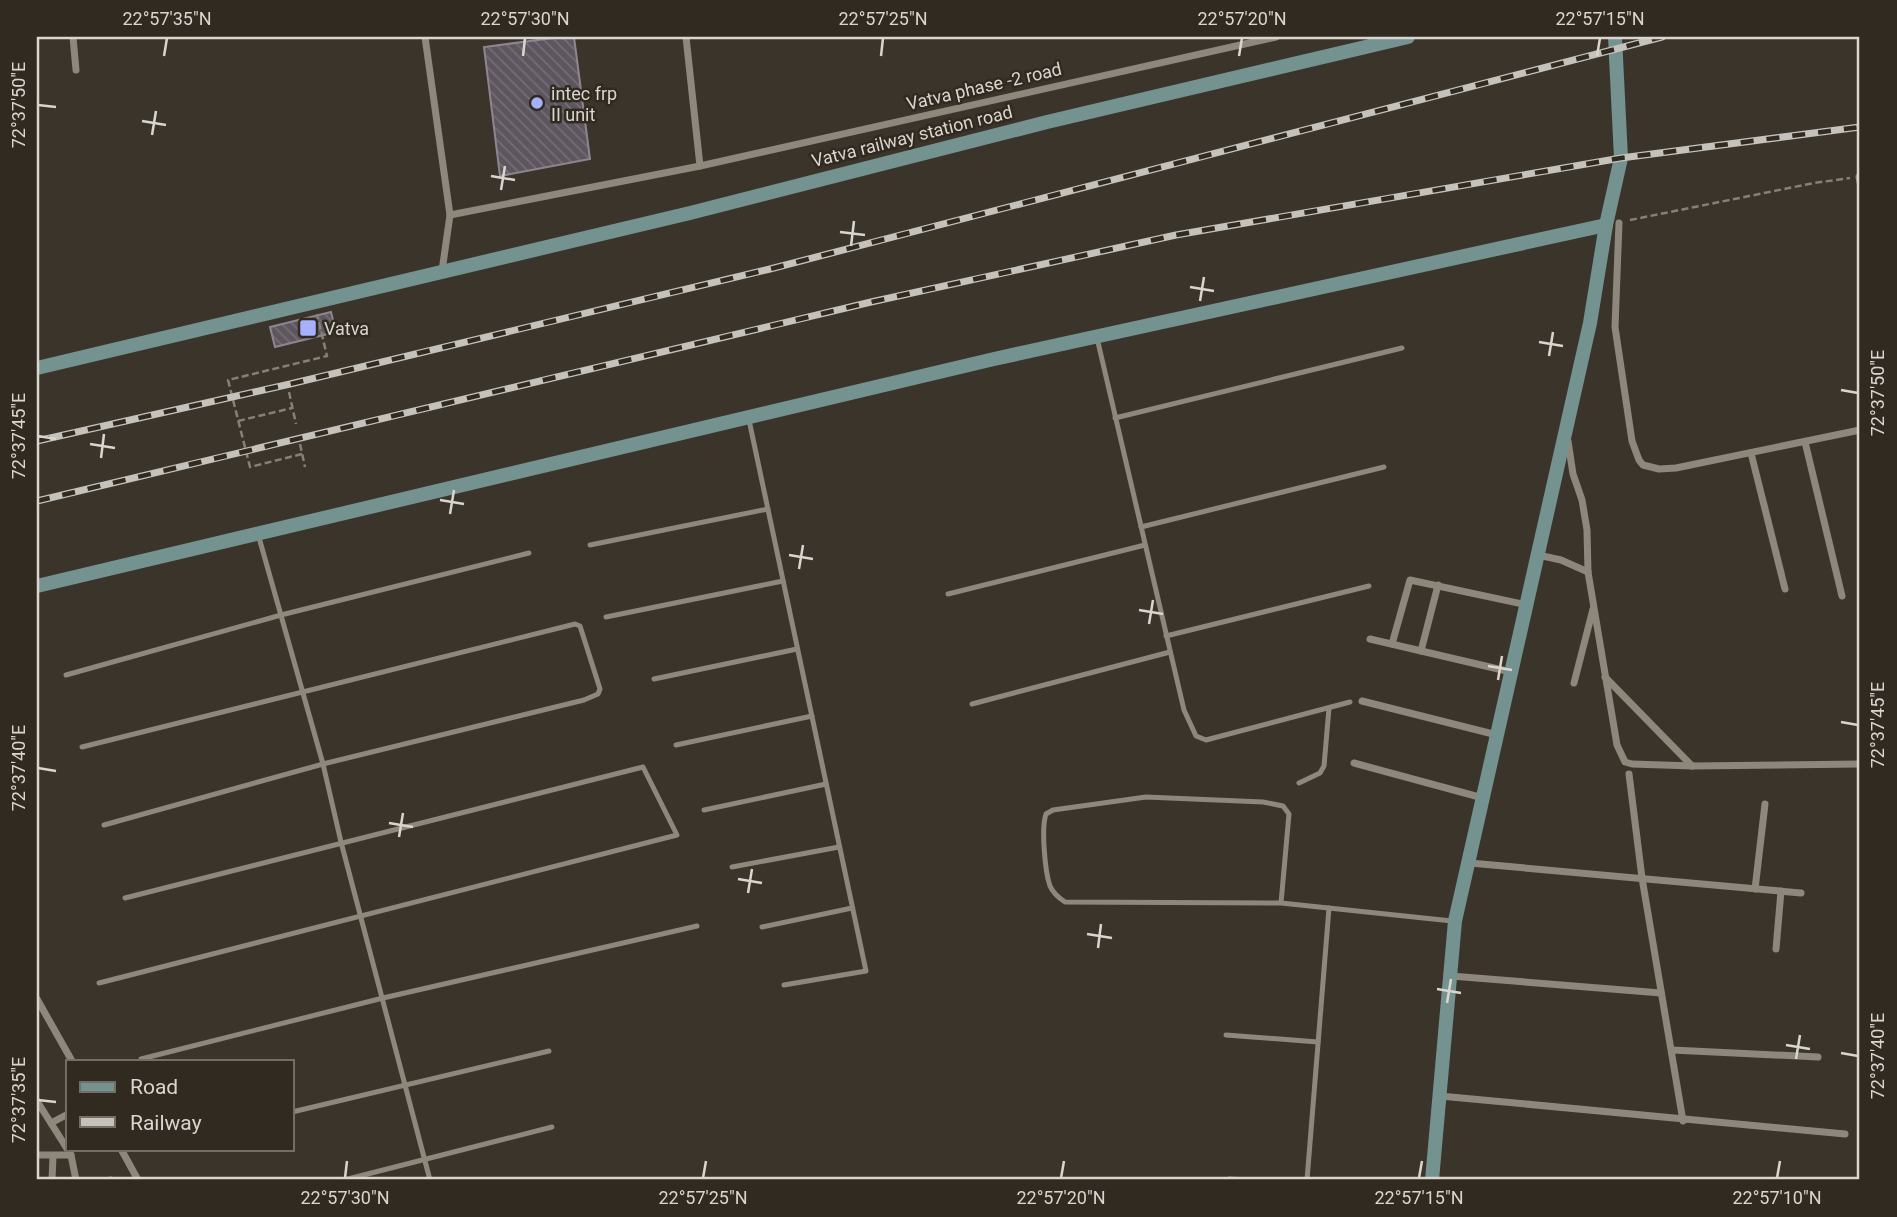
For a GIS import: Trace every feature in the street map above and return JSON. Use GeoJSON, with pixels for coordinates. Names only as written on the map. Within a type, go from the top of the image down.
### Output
{"type":"FeatureCollection","features":[{"type":"Feature","properties":{"kind":"street"},"geometry":{"type":"LineString","coordinates":[[74,37],[76,70]]}},
{"type":"Feature","properties":{"kind":"street"},"geometry":{"type":"LineString","coordinates":[[425,37],[450,215],[442,271]]}},
{"type":"Feature","properties":{"kind":"street"},"geometry":{"type":"LineString","coordinates":[[686,37],[700,166]]}},
{"type":"Feature","properties":{"kind":"street","name":"Vatva phase -2 road"},"geometry":{"type":"LineString","coordinates":[[450,215],[700,166],[1276,37]]}},
{"type":"Feature","properties":{"kind":"street","name":"Vatva railway station road"},"geometry":{"type":"LineString","coordinates":[[37,368],[690,213],[1386,39],[1408,37]]}},
{"type":"Feature","properties":{"kind":"street"},"geometry":{"type":"LineString","coordinates":[[1432,1180],[1455,921],[1613,224],[1622,158],[1615,37]]}},
{"type":"Feature","properties":{"kind":"street"},"geometry":{"type":"LineString","coordinates":[[1859,177],[1860,182]]}},
{"type":"Feature","properties":{"kind":"street"},"geometry":{"type":"LineString","coordinates":[[37,586],[1096,337],[1613,224]]}},
{"type":"Feature","properties":{"kind":"street"},"geometry":{"type":"LineString","coordinates":[[1613,224],[1615,327],[1624,399],[1639,460],[1649,467],[1676,468],[1860,430]]}},
{"type":"Feature","properties":{"kind":"street"},"geometry":{"type":"LineString","coordinates":[[1566,432],[1587,530],[1588,572],[1617,746],[1625,762],[1693,766],[1860,764]]}},
{"type":"Feature","properties":{"kind":"street"},"geometry":{"type":"LineString","coordinates":[[1805,442],[1842,596]]}},
{"type":"Feature","properties":{"kind":"street"},"geometry":{"type":"LineString","coordinates":[[1751,453],[1784,589]]}},
{"type":"Feature","properties":{"kind":"street"},"geometry":{"type":"LineString","coordinates":[[1538,555],[1561,560],[1588,572]]}},
{"type":"Feature","properties":{"kind":"street"},"geometry":{"type":"LineString","coordinates":[[1392,644],[1408,583],[1413,580],[1527,605]]}},
{"type":"Feature","properties":{"kind":"street"},"geometry":{"type":"LineString","coordinates":[[1421,651],[1438,585]]}},
{"type":"Feature","properties":{"kind":"street"},"geometry":{"type":"LineString","coordinates":[[1574,683],[1594,606]]}},
{"type":"Feature","properties":{"kind":"street"},"geometry":{"type":"LineString","coordinates":[[1370,639],[1512,673]]}},
{"type":"Feature","properties":{"kind":"street"},"geometry":{"type":"LineString","coordinates":[[1605,677],[1693,766]]}},
{"type":"Feature","properties":{"kind":"street"},"geometry":{"type":"LineString","coordinates":[[1362,701],[1498,735]]}},
{"type":"Feature","properties":{"kind":"street"},"geometry":{"type":"LineString","coordinates":[[1354,764],[1484,798]]}},
{"type":"Feature","properties":{"kind":"street"},"geometry":{"type":"LineString","coordinates":[[1629,775],[1642,878],[1682,1121]]}},
{"type":"Feature","properties":{"kind":"street"},"geometry":{"type":"LineString","coordinates":[[1755,889],[1765,804]]}},
{"type":"Feature","properties":{"kind":"street"},"geometry":{"type":"LineString","coordinates":[[1470,863],[1801,893]]}},
{"type":"Feature","properties":{"kind":"street"},"geometry":{"type":"LineString","coordinates":[[1776,949],[1781,891]]}},
{"type":"Feature","properties":{"kind":"street"},"geometry":{"type":"LineString","coordinates":[[1450,976],[1661,993]]}},
{"type":"Feature","properties":{"kind":"street"},"geometry":{"type":"LineString","coordinates":[[37,999],[71,1060]]}},
{"type":"Feature","properties":{"kind":"street"},"geometry":{"type":"LineString","coordinates":[[1672,1050],[1818,1057]]}},
{"type":"Feature","properties":{"kind":"street"},"geometry":{"type":"LineString","coordinates":[[1440,1096],[1682,1121],[1845,1134]]}},
{"type":"Feature","properties":{"kind":"street"},"geometry":{"type":"LineString","coordinates":[[37,1101],[66,1147]]}},
{"type":"Feature","properties":{"kind":"street"},"geometry":{"type":"LineString","coordinates":[[51,1123],[66,1115]]}},
{"type":"Feature","properties":{"kind":"street"},"geometry":{"type":"LineString","coordinates":[[68,1150],[76,1180]]}},
{"type":"Feature","properties":{"kind":"street"},"geometry":{"type":"LineString","coordinates":[[122,1150],[138,1180]]}},
{"type":"Feature","properties":{"kind":"street"},"geometry":{"type":"LineString","coordinates":[[37,1155],[71,1155]]}},
{"type":"Feature","properties":{"kind":"street"},"geometry":{"type":"LineString","coordinates":[[52,1180],[53,1156]]}},
{"type":"Feature","properties":{"kind":"lane"},"geometry":{"type":"LineString","coordinates":[[1096,337],[1184,710],[1192,728],[1201,740],[1210,739],[1350,702]]}},
{"type":"Feature","properties":{"kind":"lane"},"geometry":{"type":"LineString","coordinates":[[1115,418],[1402,348]]}},
{"type":"Feature","properties":{"kind":"lane"},"geometry":{"type":"LineString","coordinates":[[749,417],[866,971],[784,985]]}},
{"type":"Feature","properties":{"kind":"lane"},"geometry":{"type":"LineString","coordinates":[[1141,527],[1384,467]]}},
{"type":"Feature","properties":{"kind":"lane"},"geometry":{"type":"LineString","coordinates":[[590,545],[768,509]]}},
{"type":"Feature","properties":{"kind":"lane"},"geometry":{"type":"LineString","coordinates":[[257,534],[323,764],[360,917],[430,1180]]}},
{"type":"Feature","properties":{"kind":"lane"},"geometry":{"type":"LineString","coordinates":[[948,594],[1145,545]]}},
{"type":"Feature","properties":{"kind":"lane"},"geometry":{"type":"LineString","coordinates":[[66,675],[281,615],[529,553]]}},
{"type":"Feature","properties":{"kind":"lane"},"geometry":{"type":"LineString","coordinates":[[606,617],[783,581]]}},
{"type":"Feature","properties":{"kind":"lane"},"geometry":{"type":"LineString","coordinates":[[1166,636],[1369,586]]}},
{"type":"Feature","properties":{"kind":"lane"},"geometry":{"type":"LineString","coordinates":[[82,747],[575,624],[580,626],[600,689],[598,694],[584,700],[323,764],[104,825]]}},
{"type":"Feature","properties":{"kind":"lane"},"geometry":{"type":"LineString","coordinates":[[654,679],[797,649]]}},
{"type":"Feature","properties":{"kind":"lane"},"geometry":{"type":"LineString","coordinates":[[972,704],[1170,652]]}},
{"type":"Feature","properties":{"kind":"lane"},"geometry":{"type":"LineString","coordinates":[[1299,783],[1320,773],[1324,766],[1329,708]]}},
{"type":"Feature","properties":{"kind":"lane"},"geometry":{"type":"LineString","coordinates":[[676,745],[812,716]]}},
{"type":"Feature","properties":{"kind":"lane"},"geometry":{"type":"LineString","coordinates":[[99,983],[677,835],[643,767],[125,898]]}},
{"type":"Feature","properties":{"kind":"lane"},"geometry":{"type":"LineString","coordinates":[[704,810],[826,784]]}},
{"type":"Feature","properties":{"kind":"lane"},"geometry":{"type":"LineString","coordinates":[[1281,903],[1289,814],[1283,806],[1263,802],[1146,797],[1053,810],[1046,814],[1043,832],[1050,887],[1056,896],[1065,902],[1281,903],[1455,921]]}},
{"type":"Feature","properties":{"kind":"lane"},"geometry":{"type":"LineString","coordinates":[[732,867],[839,847]]}},
{"type":"Feature","properties":{"kind":"lane"},"geometry":{"type":"LineString","coordinates":[[762,927],[852,908]]}},
{"type":"Feature","properties":{"kind":"lane"},"geometry":{"type":"LineString","coordinates":[[1307,1180],[1329,908]]}},
{"type":"Feature","properties":{"kind":"lane"},"geometry":{"type":"LineString","coordinates":[[141,1059],[383,998],[697,926]]}},
{"type":"Feature","properties":{"kind":"lane"},"geometry":{"type":"LineString","coordinates":[[1227,1035],[1318,1042]]}},
{"type":"Feature","properties":{"kind":"lane"},"geometry":{"type":"LineString","coordinates":[[294,1112],[549,1051]]}},
{"type":"Feature","properties":{"kind":"lane"},"geometry":{"type":"LineString","coordinates":[[344,1180],[552,1127]]}},
{"type":"Feature","properties":{"kind":"lane"},"geometry":{"type":"LineString","coordinates":[[1229,1179],[1251,1180]]}},
{"type":"Feature","properties":{"kind":"path"},"geometry":{"type":"LineString","coordinates":[[1613,224],[1814,183],[1859,177]]}},
{"type":"Feature","properties":{"kind":"path"},"geometry":{"type":"LineString","coordinates":[[302,454],[250,467],[228,380],[327,356],[314,302]]}},
{"type":"Feature","properties":{"kind":"path"},"geometry":{"type":"LineString","coordinates":[[289,392],[296,424]]}},
{"type":"Feature","properties":{"kind":"path"},"geometry":{"type":"LineString","coordinates":[[238,421],[292,408]]}},
{"type":"Feature","properties":{"kind":"path"},"geometry":{"type":"LineString","coordinates":[[300,444],[305,467]]}},
{"type":"Feature","properties":{"kind":"building","name":"intec frp II unit"},"geometry":{"type":"Polygon","coordinates":[[[574,37],[590,159],[500,176],[484,47],[574,37]]]}},
{"type":"Feature","properties":{"kind":"building"},"geometry":{"type":"Polygon","coordinates":[[[331,312],[336,332],[275,347],[270,327],[331,312]]]}},
{"type":"Feature","properties":{"kind":"railway"},"geometry":{"type":"LineString","coordinates":[[37,441],[290,384],[770,269],[1662,37]]}},
{"type":"Feature","properties":{"kind":"railway"},"geometry":{"type":"LineString","coordinates":[[37,501],[871,302],[1176,235],[1621,158],[1860,127]]}},
{"type":"Feature","properties":{"kind":"place","name":"intec frp II unit"},"geometry":{"type":"Point","coordinates":[537,103]}},
{"type":"Feature","properties":{"kind":"place","name":"Vatva"},"geometry":{"type":"Point","coordinates":[308,328]}}]}
